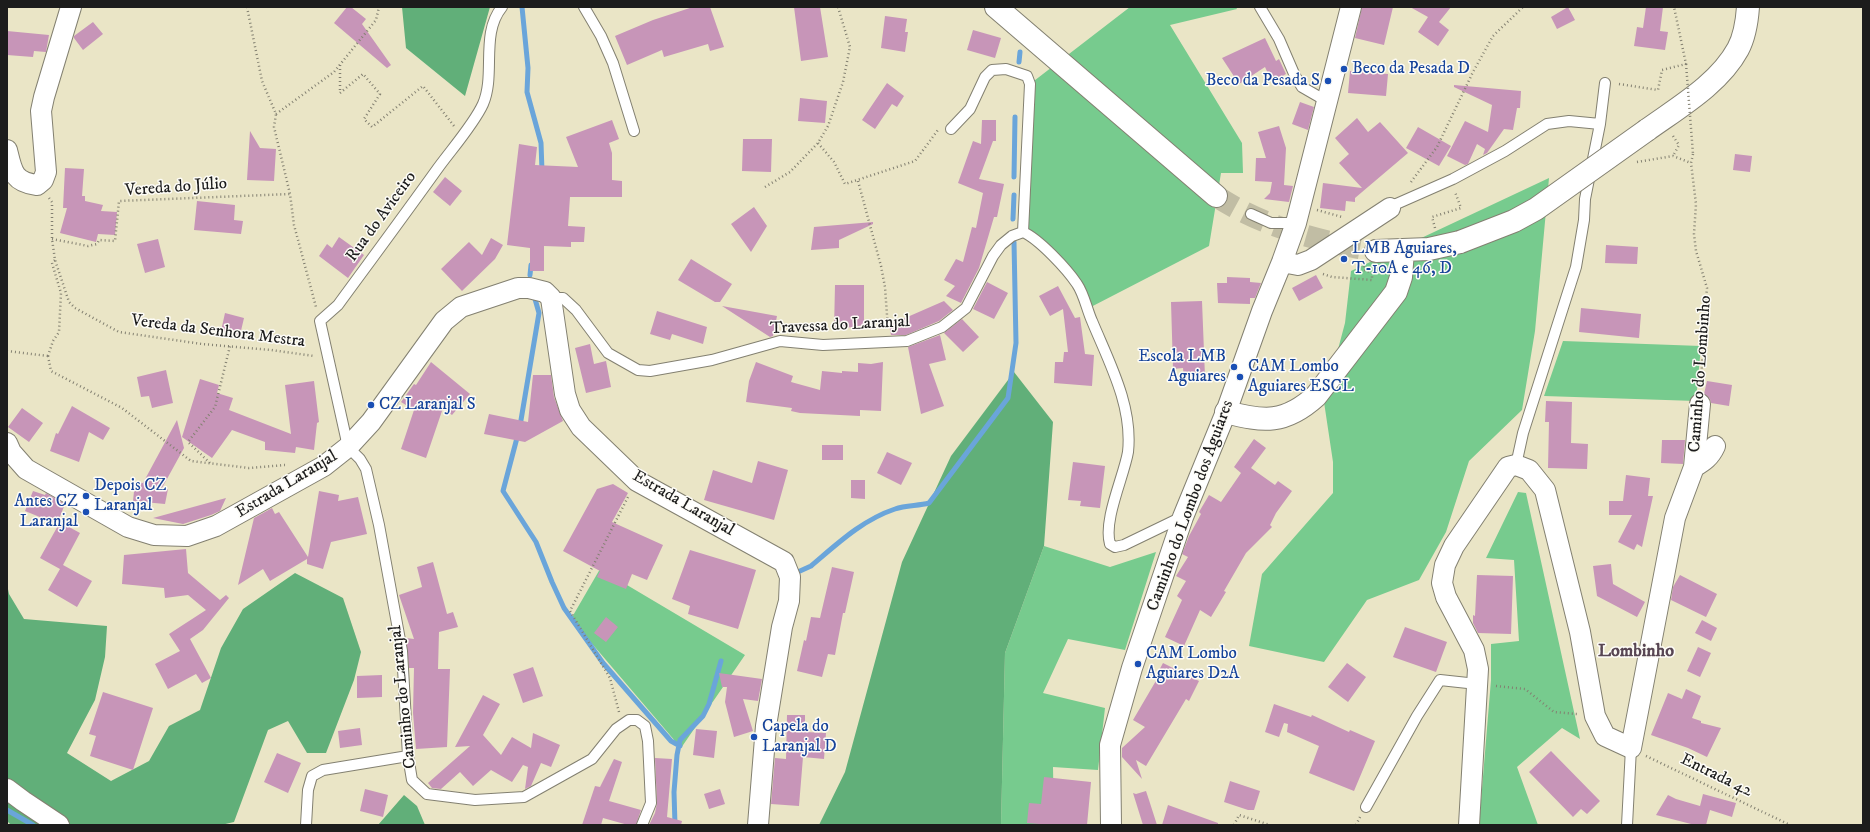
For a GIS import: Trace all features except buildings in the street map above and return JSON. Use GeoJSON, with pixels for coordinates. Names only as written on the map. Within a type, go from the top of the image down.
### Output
{"type":"FeatureCollection","features":[{"type":"Feature","properties":{"kind":"main road"},"geometry":{"type":"LineString","coordinates":[[996,7],[1216,196]]}},
{"type":"Feature","properties":{"kind":"main road"},"geometry":{"type":"LineString","coordinates":[[1376,251],[1429,249],[1460,242],[1514,221],[1536,209],[1687,101],[1722,72],[1738,48],[1746,24],[1748,7]]}},
{"type":"Feature","properties":{"kind":"main road"},"geometry":{"type":"LineString","coordinates":[[1226,412],[1256,419],[1274,418],[1298,410],[1316,396],[1396,292],[1401,276],[1402,251]]}},
{"type":"Feature","properties":{"kind":"street"},"geometry":{"type":"LineString","coordinates":[[7,150],[15,176],[28,184],[37,185],[43,180],[46,172],[41,111],[71,7]]}},
{"type":"Feature","properties":{"kind":"street","name":"Caminho do Lombo dos Aguiares"},"geometry":{"type":"LineString","coordinates":[[1111,825],[1110,745],[1132,668],[1183,517],[1226,412],[1296,222],[1328,102],[1351,7]]}},
{"type":"Feature","properties":{"kind":"street"},"geometry":{"type":"LineString","coordinates":[[1282,262],[1298,265],[1312,260],[1392,206]]}},
{"type":"Feature","properties":{"kind":"street","name":"Estrada Laranjal"},"geometry":{"type":"LineString","coordinates":[[7,443],[11,452],[26,469],[128,526],[154,535],[187,536],[216,526],[324,466],[348,447],[371,422],[444,321],[461,307],[518,288],[529,288],[545,292],[551,298],[564,394],[570,410],[581,427],[637,481],[772,554],[784,562],[790,578],[789,601],[782,627],[766,726],[758,825]]}},
{"type":"Feature","properties":{"kind":"street","name":"Caminho do Lombinho"},"geometry":{"type":"LineString","coordinates":[[1631,748],[1675,518],[1694,467],[1700,404]]}},
{"type":"Feature","properties":{"kind":"street","name":"Caminho do Lombinho"},"geometry":{"type":"LineString","coordinates":[[1694,467],[1707,459],[1715,446]]}},
{"type":"Feature","properties":{"kind":"street"},"geometry":{"type":"LineString","coordinates":[[1469,825],[1478,669],[1474,650],[1446,597],[1442,583],[1445,565],[1454,546],[1508,467],[1516,465],[1529,470],[1545,490],[1580,632],[1595,716],[1605,736],[1631,748]]}},
{"type":"Feature","properties":{"kind":"street"},"geometry":{"type":"LineString","coordinates":[[7,789],[22,801],[60,825]]}},
{"type":"Feature","properties":{"kind":"lane","name":"Rua do Aviceiro"},"geometry":{"type":"LineString","coordinates":[[320,321],[338,305],[462,136],[483,104],[488,77],[490,40],[494,21],[502,7]]}},
{"type":"Feature","properties":{"kind":"lane"},"geometry":{"type":"LineString","coordinates":[[584,7],[601,36],[613,63],[634,131]]}},
{"type":"Feature","properties":{"kind":"lane"},"geometry":{"type":"LineString","coordinates":[[1260,7],[1279,39],[1295,76],[1302,87],[1328,102]]}},
{"type":"Feature","properties":{"kind":"lane"},"geometry":{"type":"LineString","coordinates":[[952,129],[970,109],[985,77],[992,70],[1006,69],[1027,76],[1030,84],[1022,232],[1046,249],[1078,285],[1119,386],[1126,412],[1128,452],[1112,511],[1108,538],[1110,544],[1115,547],[1124,546],[1183,517]]}},
{"type":"Feature","properties":{"kind":"lane"},"geometry":{"type":"LineString","coordinates":[[1516,465],[1523,433],[1576,268],[1584,220],[1585,199],[1600,124],[1606,83]]}},
{"type":"Feature","properties":{"kind":"lane"},"geometry":{"type":"LineString","coordinates":[[1392,206],[1451,180],[1505,151],[1548,124],[1569,121],[1600,124]]}},
{"type":"Feature","properties":{"kind":"lane"},"geometry":{"type":"LineString","coordinates":[[1251,214],[1271,223],[1296,222]]}},
{"type":"Feature","properties":{"kind":"lane","name":"Travessa do Laranjal"},"geometry":{"type":"LineString","coordinates":[[551,298],[563,298],[576,310],[603,348],[613,357],[638,370],[650,371],[712,360],[780,341],[824,345],[907,341],[924,336],[942,327],[966,308],[993,256],[1001,245],[1012,236],[1022,232]]}},
{"type":"Feature","properties":{"kind":"lane"},"geometry":{"type":"LineString","coordinates":[[320,321],[348,447]]}},
{"type":"Feature","properties":{"kind":"lane","name":"Caminho do Laranjal"},"geometry":{"type":"LineString","coordinates":[[348,447],[360,459],[366,469],[379,524],[402,651],[408,756],[412,780],[427,794],[475,800],[524,797],[592,759],[620,727]]}},
{"type":"Feature","properties":{"kind":"lane"},"geometry":{"type":"LineString","coordinates":[[1366,807],[1417,716],[1440,680],[1477,684]]}},
{"type":"Feature","properties":{"kind":"lane"},"geometry":{"type":"LineString","coordinates":[[620,727],[629,720],[637,720],[645,726],[648,741],[651,803],[642,825]]}},
{"type":"Feature","properties":{"kind":"lane","name":"Caminho do Lombinho"},"geometry":{"type":"LineString","coordinates":[[1627,825],[1631,748]]}},
{"type":"Feature","properties":{"kind":"lane"},"geometry":{"type":"LineString","coordinates":[[306,825],[308,790],[312,776],[323,770],[408,756]]}},
{"type":"Feature","properties":{"kind":"path"},"geometry":{"type":"LineString","coordinates":[[247,7],[262,81],[276,114],[274,126],[290,194],[294,225],[320,321]]}},
{"type":"Feature","properties":{"kind":"path"},"geometry":{"type":"LineString","coordinates":[[276,114],[334,72],[376,20],[379,7]]}},
{"type":"Feature","properties":{"kind":"path"},"geometry":{"type":"LineString","coordinates":[[765,187],[790,172],[818,143],[828,126],[843,82],[850,47],[838,7]]}},
{"type":"Feature","properties":{"kind":"path"},"geometry":{"type":"LineString","coordinates":[[1392,206],[1437,147],[1493,36],[1523,7]]}},
{"type":"Feature","properties":{"kind":"path","name":"Caminho do Lombinho"},"geometry":{"type":"LineString","coordinates":[[1674,7],[1686,64],[1693,154],[1691,163],[1696,204],[1694,234],[1696,251],[1707,288],[1700,404]]}},
{"type":"Feature","properties":{"kind":"path"},"geometry":{"type":"LineString","coordinates":[[1616,84],[1658,90],[1662,70],[1686,64]]}},
{"type":"Feature","properties":{"kind":"path"},"geometry":{"type":"LineString","coordinates":[[340,65],[340,92],[363,74],[380,94],[364,119],[372,127],[423,86],[462,136]]}},
{"type":"Feature","properties":{"kind":"path"},"geometry":{"type":"LineString","coordinates":[[818,143],[834,162],[846,184],[915,161],[941,126],[952,129]]}},
{"type":"Feature","properties":{"kind":"path"},"geometry":{"type":"LineString","coordinates":[[1671,132],[1679,145],[1673,156]]}},
{"type":"Feature","properties":{"kind":"path"},"geometry":{"type":"LineString","coordinates":[[1630,163],[1673,156],[1691,163]]}},
{"type":"Feature","properties":{"kind":"path"},"geometry":{"type":"LineString","coordinates":[[1436,232],[1432,217],[1461,208],[1451,180]]}},
{"type":"Feature","properties":{"kind":"path"},"geometry":{"type":"LineString","coordinates":[[858,181],[881,266],[885,288],[889,341]]}},
{"type":"Feature","properties":{"kind":"path","name":"Vereda da Senhora Mestra"},"geometry":{"type":"LineString","coordinates":[[37,185],[52,202],[52,239],[55,260],[69,302],[119,332],[313,356],[329,364]]}},
{"type":"Feature","properties":{"kind":"path","name":"Vereda do Júlio"},"geometry":{"type":"LineString","coordinates":[[52,239],[88,246],[97,244],[99,240],[115,241],[119,201],[290,194]]}},
{"type":"Feature","properties":{"kind":"path"},"geometry":{"type":"LineString","coordinates":[[1313,209],[1339,216]]}},
{"type":"Feature","properties":{"kind":"path"},"geometry":{"type":"LineString","coordinates":[[55,260],[52,263],[60,293],[59,332],[53,341],[48,356],[51,371],[122,408],[191,461],[249,468],[287,465]]}},
{"type":"Feature","properties":{"kind":"path"},"geometry":{"type":"LineString","coordinates":[[1319,273],[1332,277],[1372,280],[1372,272],[1364,270]]}},
{"type":"Feature","properties":{"kind":"path"},"geometry":{"type":"LineString","coordinates":[[210,463],[188,442],[215,407],[230,346]]}},
{"type":"Feature","properties":{"kind":"path"},"geometry":{"type":"LineString","coordinates":[[7,350],[48,356]]}},
{"type":"Feature","properties":{"kind":"path"},"geometry":{"type":"LineString","coordinates":[[620,727],[610,678],[570,611],[637,481]]}},
{"type":"Feature","properties":{"kind":"path"},"geometry":{"type":"LineString","coordinates":[[1477,684],[1525,689],[1554,712],[1595,716]]}},
{"type":"Feature","properties":{"kind":"path","name":"Entrada 42"},"geometry":{"type":"LineString","coordinates":[[1631,748],[1790,825]]}},
{"type":"Feature","properties":{"kind":"path"},"geometry":{"type":"LineString","coordinates":[[1234,825],[1238,815],[1270,825]]}},
{"type":"Feature","properties":{"kind":"green space"},"geometry":{"type":"Polygon","coordinates":[[[402,7],[490,7],[465,96],[406,48],[402,7]]]}},
{"type":"Feature","properties":{"kind":"green space"},"geometry":{"type":"Polygon","coordinates":[[[1130,7],[1236,7],[1237,9],[1170,25],[1242,143],[1243,173],[1221,173],[1209,246],[1087,309],[1078,285],[1023,232],[1030,84],[1130,7]]]}},
{"type":"Feature","properties":{"kind":"green space"},"geometry":{"type":"Polygon","coordinates":[[[1549,178],[1535,331],[1522,410],[1469,461],[1446,532],[1419,580],[1367,600],[1324,662],[1249,646],[1262,574],[1333,493],[1333,462],[1324,402],[1345,323],[1351,271],[1549,178]]]}},
{"type":"Feature","properties":{"kind":"green space"},"geometry":{"type":"Polygon","coordinates":[[[1563,341],[1701,346],[1696,401],[1544,396],[1563,341]]]}},
{"type":"Feature","properties":{"kind":"green space"},"geometry":{"type":"Polygon","coordinates":[[[1014,372],[1053,422],[1044,546],[1005,653],[1001,825],[819,825],[845,772],[902,562],[951,456],[1014,372]]]}},
{"type":"Feature","properties":{"kind":"green space"},"geometry":{"type":"Polygon","coordinates":[[[1518,492],[1526,493],[1580,739],[1562,728],[1517,767],[1538,825],[1479,825],[1491,680],[1491,644],[1519,641],[1514,560],[1486,558],[1518,492]]]}},
{"type":"Feature","properties":{"kind":"green space"},"geometry":{"type":"Polygon","coordinates":[[[1044,546],[1110,567],[1156,552],[1125,650],[1068,639],[1043,693],[1105,708],[1098,770],[1053,767],[1054,825],[1001,825],[1005,653],[1044,546]]]}},
{"type":"Feature","properties":{"kind":"green space"},"geometry":{"type":"Polygon","coordinates":[[[600,569],[745,655],[681,748],[571,619],[600,569]]]}},
{"type":"Feature","properties":{"kind":"green space"},"geometry":{"type":"Polygon","coordinates":[[[295,573],[343,598],[361,652],[354,680],[326,753],[307,753],[288,721],[268,730],[234,822],[221,825],[11,825],[7,821],[7,584],[9,594],[24,619],[107,626],[105,657],[95,700],[67,753],[111,781],[149,761],[169,726],[200,710],[221,648],[243,609],[295,573]]]}},
{"type":"Feature","properties":{"kind":"green space"},"geometry":{"type":"Polygon","coordinates":[[[404,795],[417,806],[425,825],[378,825],[404,795]]]}},
{"type":"Feature","properties":{"kind":"waterway"},"geometry":{"type":"LineString","coordinates":[[522,7],[528,68],[527,92],[541,143],[542,171]]}},
{"type":"Feature","properties":{"kind":"waterway"},"geometry":{"type":"LineString","coordinates":[[1019,62],[1020,52]]}},
{"type":"Feature","properties":{"kind":"waterway"},"geometry":{"type":"LineString","coordinates":[[1014,177],[1015,117]]}},
{"type":"Feature","properties":{"kind":"waterway"},"geometry":{"type":"LineString","coordinates":[[1013,219],[1014,195]]}},
{"type":"Feature","properties":{"kind":"waterway"},"geometry":{"type":"LineString","coordinates":[[800,571],[811,566],[850,533],[872,519],[899,508],[929,503],[1008,398],[1016,343],[1014,242]]}},
{"type":"Feature","properties":{"kind":"waterway"},"geometry":{"type":"LineString","coordinates":[[530,275],[531,265]]}},
{"type":"Feature","properties":{"kind":"waterway"},"geometry":{"type":"LineString","coordinates":[[520,426],[539,313],[535,299]]}},
{"type":"Feature","properties":{"kind":"waterway"},"geometry":{"type":"LineString","coordinates":[[518,434],[503,491],[536,542],[564,608],[603,663],[671,741],[680,746]]}},
{"type":"Feature","properties":{"kind":"waterway"},"geometry":{"type":"LineString","coordinates":[[675,825],[674,792],[677,755],[680,740],[703,716],[709,704],[721,661]]}},
{"type":"Feature","properties":{"kind":"waterway"},"geometry":{"type":"LineString","coordinates":[[7,810],[33,825]]}},
{"type":"Feature","properties":{"kind":"tunnel"},"geometry":{"type":"LineString","coordinates":[[1216,196],[1253,216],[1293,232],[1334,243],[1376,251]]}},
{"type":"Feature","properties":{"kind":"place","name":"Beco da Pesada D"},"geometry":{"type":"Point","coordinates":[1344,69]}},
{"type":"Feature","properties":{"kind":"place","name":"Beco da Pesada S"},"geometry":{"type":"Point","coordinates":[1328,81]}},
{"type":"Feature","properties":{"kind":"place","name":"LMB Aguiares, T-10A e 46, D"},"geometry":{"type":"Point","coordinates":[1344,259]}},
{"type":"Feature","properties":{"kind":"place","name":"Escola LMB Aguiares"},"geometry":{"type":"Point","coordinates":[1234,367]}},
{"type":"Feature","properties":{"kind":"place","name":"CAM Lombo Aguiares ESCL"},"geometry":{"type":"Point","coordinates":[1240,377]}},
{"type":"Feature","properties":{"kind":"place","name":"CZ Laranjal S"},"geometry":{"type":"Point","coordinates":[371,405]}},
{"type":"Feature","properties":{"kind":"place","name":"Depois CZ Laranjal"},"geometry":{"type":"Point","coordinates":[86,496]}},
{"type":"Feature","properties":{"kind":"place","name":"Antes CZ Laranjal"},"geometry":{"type":"Point","coordinates":[86,512]}},
{"type":"Feature","properties":{"kind":"place","name":"CAM Lombo Aguiares D2A"},"geometry":{"type":"Point","coordinates":[1138,664]}},
{"type":"Feature","properties":{"kind":"place","name":"Capela do Laranjal D"},"geometry":{"type":"Point","coordinates":[754,737]}},
{"type":"Feature","properties":{"kind":"district","name":"Lombinho"},"geometry":{"type":"Point","coordinates":[1636,652]}}]}
